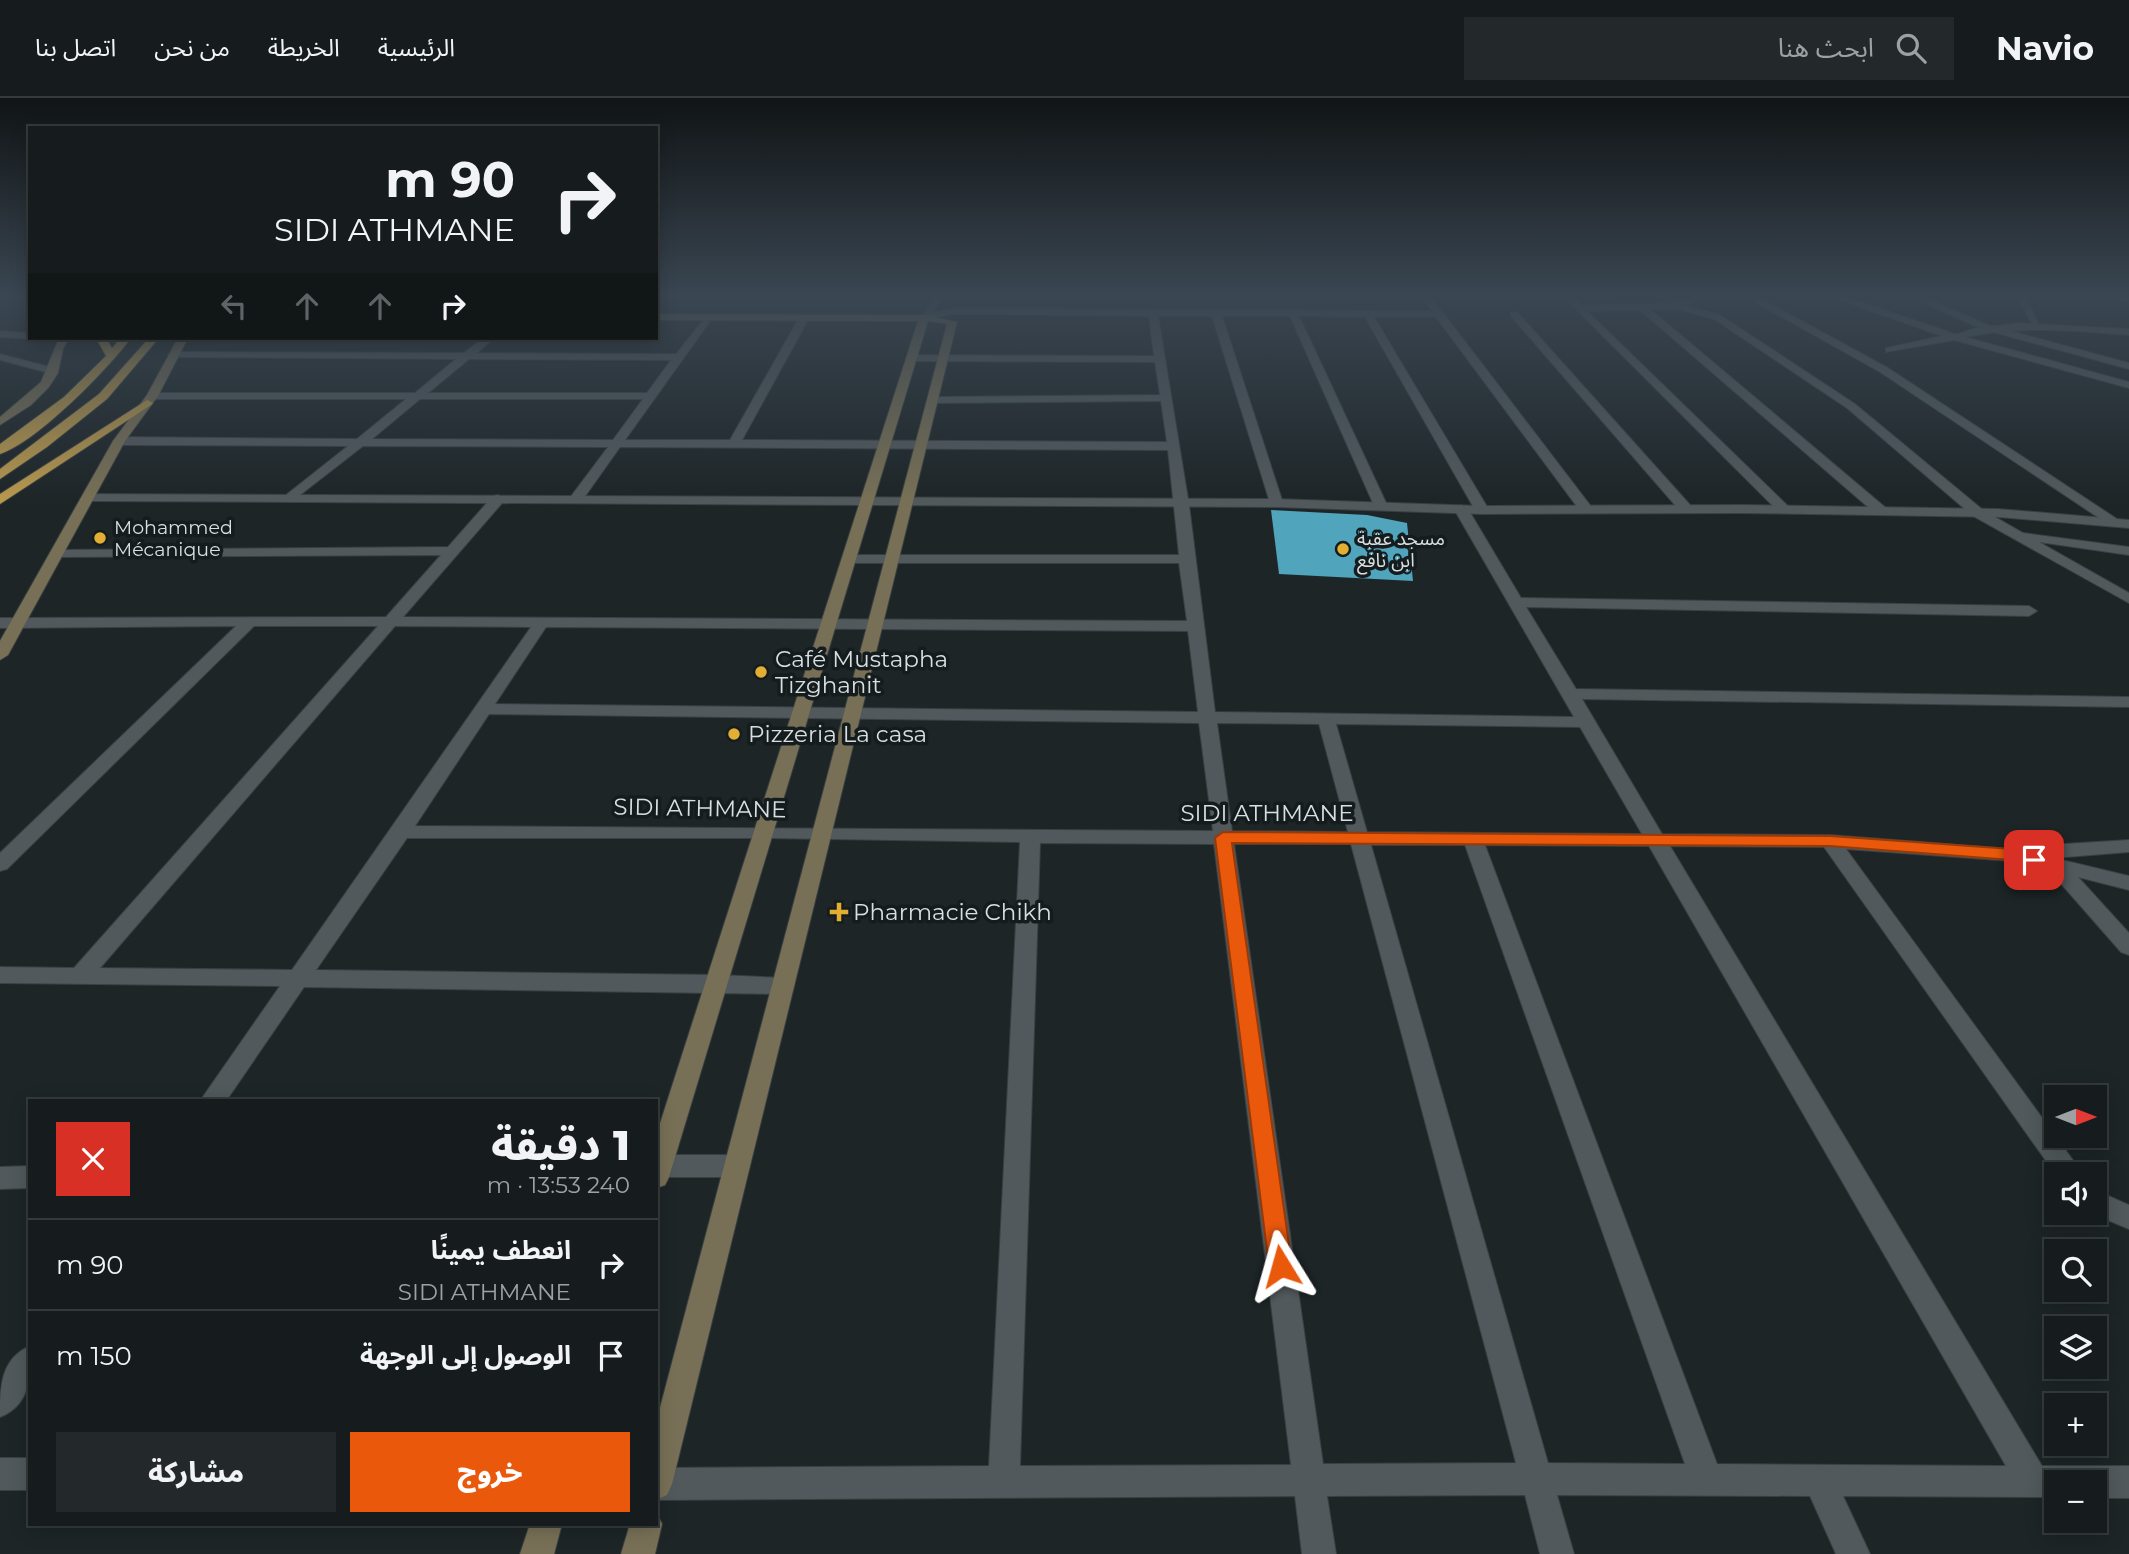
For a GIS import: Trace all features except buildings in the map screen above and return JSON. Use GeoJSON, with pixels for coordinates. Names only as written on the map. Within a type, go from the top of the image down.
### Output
{"type":"FeatureCollection","features":[{"type":"Feature","properties":{"kind":"highway"},"geometry":{"type":"LineString","coordinates":[[0,450],[61,406],[103,365]]}},
{"type":"Feature","properties":{"kind":"highway"},"geometry":{"type":"LineString","coordinates":[[0,475],[92,408],[134,365]]}},
{"type":"Feature","properties":{"kind":"highway"},"geometry":{"type":"LineString","coordinates":[[0,500],[150,399]]}},
{"type":"Feature","properties":{"kind":"main road"},"geometry":{"type":"LineString","coordinates":[[0,422],[46,384],[53,372],[53,365]]}},
{"type":"Feature","properties":{"kind":"main road"},"geometry":{"type":"LineString","coordinates":[[0,655],[119,442],[150,399],[168,365]]}},
{"type":"Feature","properties":{"kind":"main road"},"geometry":{"type":"LineString","coordinates":[[658,1167],[831,624],[909,365]]}},
{"type":"Feature","properties":{"kind":"main road"},"geometry":{"type":"LineString","coordinates":[[658,1476],[941,365]]}},
{"type":"Feature","properties":{"kind":"main road"},"geometry":{"type":"LineString","coordinates":[[537,1554],[545,1526]]}},
{"type":"Feature","properties":{"kind":"main road"},"geometry":{"type":"LineString","coordinates":[[638,1554],[645,1526]]}},
{"type":"Feature","properties":{"kind":"street"},"geometry":{"type":"LineString","coordinates":[[28,365],[53,372]]}},
{"type":"Feature","properties":{"kind":"street"},"geometry":{"type":"LineString","coordinates":[[291,498],[456,365]]}},
{"type":"Feature","properties":{"kind":"street"},"geometry":{"type":"LineString","coordinates":[[576,499],[673,365]]}},
{"type":"Feature","properties":{"kind":"street"},"geometry":{"type":"LineString","coordinates":[[734,444],[778,365]]}},
{"type":"Feature","properties":{"kind":"street"},"geometry":{"type":"LineString","coordinates":[[1160,365],[1182,505],[1186,559],[1319,1554]]}},
{"type":"Feature","properties":{"kind":"street"},"geometry":{"type":"LineString","coordinates":[[1232,365],[1276,503]]}},
{"type":"Feature","properties":{"kind":"street"},"geometry":{"type":"LineString","coordinates":[[1317,365],[1381,507]]}},
{"type":"Feature","properties":{"kind":"street"},"geometry":{"type":"LineString","coordinates":[[1395,365],[1472,510],[1516,602],[2033,1481]]}},
{"type":"Feature","properties":{"kind":"street"},"geometry":{"type":"LineString","coordinates":[[1477,365],[1586,509]]}},
{"type":"Feature","properties":{"kind":"street"},"geometry":{"type":"LineString","coordinates":[[1559,365],[1686,509]]}},
{"type":"Feature","properties":{"kind":"street"},"geometry":{"type":"LineString","coordinates":[[1637,365],[1784,509]]}},
{"type":"Feature","properties":{"kind":"street"},"geometry":{"type":"LineString","coordinates":[[1710,365],[1881,511]]}},
{"type":"Feature","properties":{"kind":"street"},"geometry":{"type":"LineString","coordinates":[[1788,365],[1851,407],[1978,513],[2129,598]]}},
{"type":"Feature","properties":{"kind":"street"},"geometry":{"type":"LineString","coordinates":[[1875,365],[2123,523]]}},
{"type":"Feature","properties":{"kind":"street"},"geometry":{"type":"LineString","coordinates":[[2056,365],[2129,385]]}},
{"type":"Feature","properties":{"kind":"street"},"geometry":{"type":"LineString","coordinates":[[150,399],[651,396]]}},
{"type":"Feature","properties":{"kind":"street"},"geometry":{"type":"LineString","coordinates":[[933,400],[1164,398]]}},
{"type":"Feature","properties":{"kind":"street"},"geometry":{"type":"LineString","coordinates":[[119,442],[1171,446]]}},
{"type":"Feature","properties":{"kind":"street"},"geometry":{"type":"LineString","coordinates":[[89,497],[907,500],[1182,505],[1276,503],[1472,510],[1784,509],[1978,513],[2123,523]]}},
{"type":"Feature","properties":{"kind":"street"},"geometry":{"type":"LineString","coordinates":[[80,976],[498,499]]}},
{"type":"Feature","properties":{"kind":"street"},"geometry":{"type":"LineString","coordinates":[[2016,534],[2129,551]]}},
{"type":"Feature","properties":{"kind":"street"},"geometry":{"type":"LineString","coordinates":[[57,554],[453,551]]}},
{"type":"Feature","properties":{"kind":"street"},"geometry":{"type":"LineString","coordinates":[[851,559],[1186,559]]}},
{"type":"Feature","properties":{"kind":"street"},"geometry":{"type":"LineString","coordinates":[[1516,602],[2029,611]]}},
{"type":"Feature","properties":{"kind":"street"},"geometry":{"type":"LineString","coordinates":[[0,623],[19,620],[1195,626]]}},
{"type":"Feature","properties":{"kind":"street"},"geometry":{"type":"LineString","coordinates":[[0,864],[250,621]]}},
{"type":"Feature","properties":{"kind":"street"},"geometry":{"type":"LineString","coordinates":[[213,1099],[401,832],[481,709],[542,622]]}},
{"type":"Feature","properties":{"kind":"street"},"geometry":{"type":"LineString","coordinates":[[1570,694],[2129,702]]}},
{"type":"Feature","properties":{"kind":"street"},"geometry":{"type":"LineString","coordinates":[[481,709],[1586,722]]}},
{"type":"Feature","properties":{"kind":"street"},"geometry":{"type":"LineString","coordinates":[[1326,719],[1557,1554]]}},
{"type":"Feature","properties":{"kind":"street","name":"SIDI ATHMANE"},"geometry":{"type":"LineString","coordinates":[[401,832],[765,832],[1030,837],[1830,841],[2012,855],[2129,883]]}},
{"type":"Feature","properties":{"kind":"street"},"geometry":{"type":"LineString","coordinates":[[1004,1482],[1030,837]]}},
{"type":"Feature","properties":{"kind":"street"},"geometry":{"type":"LineString","coordinates":[[1473,839],[1707,1479]]}},
{"type":"Feature","properties":{"kind":"street"},"geometry":{"type":"LineString","coordinates":[[1830,841],[2061,1162]]}},
{"type":"Feature","properties":{"kind":"street"},"geometry":{"type":"LineString","coordinates":[[2012,855],[2129,846]]}},
{"type":"Feature","properties":{"kind":"street"},"geometry":{"type":"LineString","coordinates":[[2056,865],[2129,947]]}},
{"type":"Feature","properties":{"kind":"street"},"geometry":{"type":"LineString","coordinates":[[0,975],[783,986]]}},
{"type":"Feature","properties":{"kind":"street"},"geometry":{"type":"LineString","coordinates":[[658,1170],[737,1166]]}},
{"type":"Feature","properties":{"kind":"street"},"geometry":{"type":"LineString","coordinates":[[0,1178],[28,1177]]}},
{"type":"Feature","properties":{"kind":"street"},"geometry":{"type":"LineString","coordinates":[[2107,1207],[2129,1217]]}},
{"type":"Feature","properties":{"kind":"street"},"geometry":{"type":"LineString","coordinates":[[0,1402],[28,1363]]}},
{"type":"Feature","properties":{"kind":"street"},"geometry":{"type":"LineString","coordinates":[[0,1474],[28,1474]]}},
{"type":"Feature","properties":{"kind":"street"},"geometry":{"type":"LineString","coordinates":[[658,1484],[1536,1479],[2129,1482]]}},
{"type":"Feature","properties":{"kind":"street"},"geometry":{"type":"LineString","coordinates":[[1819,1480],[1853,1554]]}},
{"type":"Feature","properties":{"kind":"place","name":"Mohammed Mécanique"},"geometry":{"type":"Point","coordinates":[100,538]}},
{"type":"Feature","properties":{"kind":"place","name":"مسجد عقبة ابن نافع"},"geometry":{"type":"Point","coordinates":[1343,549]}},
{"type":"Feature","properties":{"kind":"place","name":"Café Mustapha Tizghanit"},"geometry":{"type":"Point","coordinates":[761,672]}},
{"type":"Feature","properties":{"kind":"place","name":"Pizzeria La casa"},"geometry":{"type":"Point","coordinates":[734,734]}},
{"type":"Feature","properties":{"kind":"place","name":"Pharmacie Chikh"},"geometry":{"type":"Point","coordinates":[839,912]}},
{"type":"Feature","properties":{"kind":"route"},"geometry":{"type":"LineString","coordinates":[[1281,1266],[1223,838],[1830,841],[2012,855],[2034,860]]}}]}
